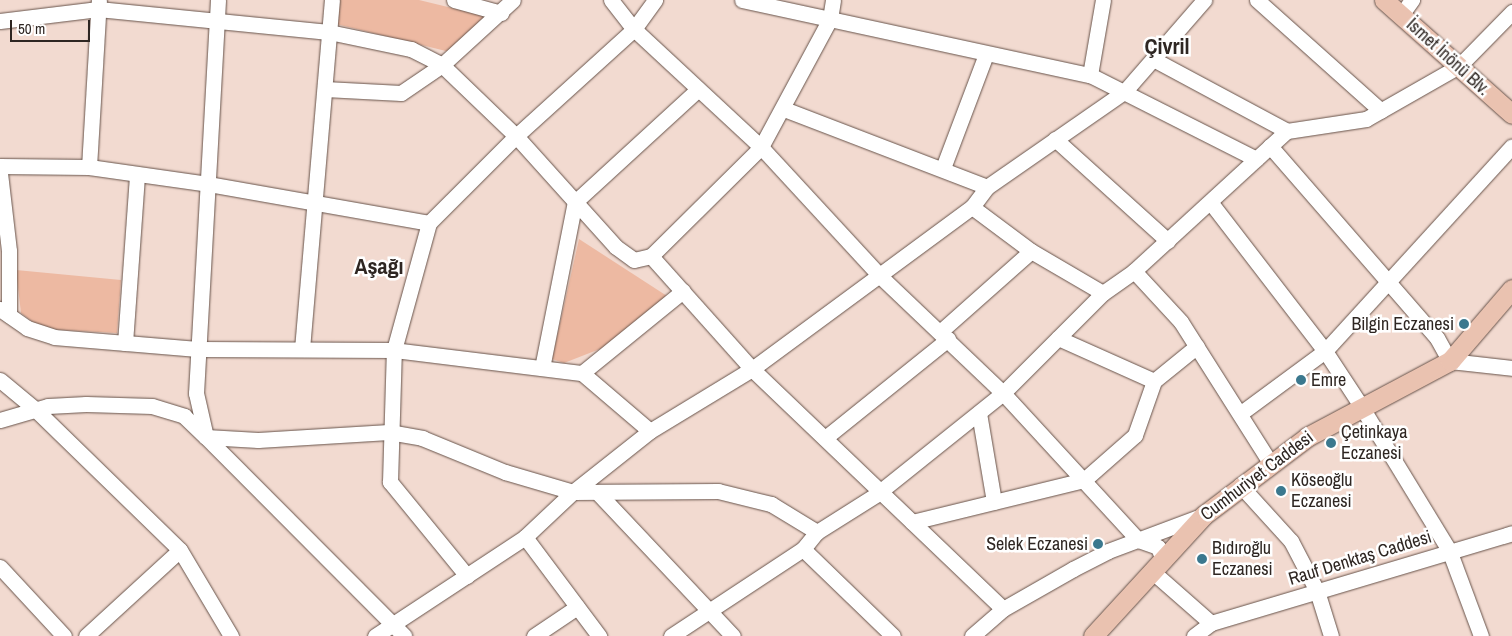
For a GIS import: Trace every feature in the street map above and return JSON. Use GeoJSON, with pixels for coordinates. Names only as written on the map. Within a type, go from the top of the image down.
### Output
{"type":"FeatureCollection","features":[{"type":"Feature","properties":{"kind":"main road","name":"İsmet İnönü Blv."},"geometry":{"type":"LineString","coordinates":[[1384,0],[1406,7],[1458,66],[1512,114]]}},
{"type":"Feature","properties":{"kind":"main road","name":"Cumhuriyet Caddesi"},"geometry":{"type":"LineString","coordinates":[[1093,636],[1204,515],[1240,485],[1270,462],[1361,406],[1450,361],[1512,289]]}},
{"type":"Feature","properties":{"kind":"street"},"geometry":{"type":"LineString","coordinates":[[206,437],[196,393],[218,0]]}},
{"type":"Feature","properties":{"kind":"street"},"geometry":{"type":"LineString","coordinates":[[302,349],[317,205],[332,0]]}},
{"type":"Feature","properties":{"kind":"street"},"geometry":{"type":"LineString","coordinates":[[454,0],[501,13]]}},
{"type":"Feature","properties":{"kind":"street"},"geometry":{"type":"LineString","coordinates":[[326,89],[401,93],[442,65],[513,0]]}},
{"type":"Feature","properties":{"kind":"street"},"geometry":{"type":"LineString","coordinates":[[611,0],[634,29],[696,91],[761,147],[880,276],[945,335],[1003,393],[1138,540],[1154,542],[1159,566],[1211,623]]}},
{"type":"Feature","properties":{"kind":"street"},"geometry":{"type":"LineString","coordinates":[[467,576],[390,482],[389,432],[394,350],[429,223],[516,136],[634,29],[654,0]]}},
{"type":"Feature","properties":{"kind":"street"},"geometry":{"type":"LineString","coordinates":[[742,0],[986,54],[1090,74],[1256,159]]}},
{"type":"Feature","properties":{"kind":"street"},"geometry":{"type":"LineString","coordinates":[[0,21],[98,4],[329,32],[410,49],[442,65],[516,136],[616,247],[634,260],[651,256],[761,147],[784,109],[830,20],[833,0]]}},
{"type":"Feature","properties":{"kind":"street"},"geometry":{"type":"LineString","coordinates":[[1090,74],[1103,0]]}},
{"type":"Feature","properties":{"kind":"street"},"geometry":{"type":"LineString","coordinates":[[375,636],[525,537],[573,492],[650,431],[752,369],[972,206],[987,187],[1125,91],[1204,0]]}},
{"type":"Feature","properties":{"kind":"street"},"geometry":{"type":"LineString","coordinates":[[1256,0],[1381,111]]}},
{"type":"Feature","properties":{"kind":"street"},"geometry":{"type":"LineString","coordinates":[[89,167],[98,4]]}},
{"type":"Feature","properties":{"kind":"street"},"geometry":{"type":"LineString","coordinates":[[671,636],[803,549],[818,532],[877,494],[979,413],[1003,393],[1103,293],[1134,271],[1168,242],[1287,131],[1366,119],[1458,66],[1512,12]]}},
{"type":"Feature","properties":{"kind":"street"},"geometry":{"type":"LineString","coordinates":[[943,168],[986,54]]}},
{"type":"Feature","properties":{"kind":"street"},"geometry":{"type":"LineString","coordinates":[[1153,59],[1287,131]]}},
{"type":"Feature","properties":{"kind":"street"},"geometry":{"type":"LineString","coordinates":[[542,368],[575,202],[696,91]]}},
{"type":"Feature","properties":{"kind":"street"},"geometry":{"type":"LineString","coordinates":[[784,109],[943,168],[987,187]]}},
{"type":"Feature","properties":{"kind":"street"},"geometry":{"type":"LineString","coordinates":[[1055,139],[1168,242]]}},
{"type":"Feature","properties":{"kind":"street"},"geometry":{"type":"LineString","coordinates":[[1270,146],[1437,338],[1450,361],[1512,368]]}},
{"type":"Feature","properties":{"kind":"street"},"geometry":{"type":"LineString","coordinates":[[1241,413],[1325,351],[1512,146]]}},
{"type":"Feature","properties":{"kind":"street"},"geometry":{"type":"LineString","coordinates":[[0,166],[89,167],[208,184],[317,205],[429,223]]}},
{"type":"Feature","properties":{"kind":"street"},"geometry":{"type":"LineString","coordinates":[[0,174],[4,255],[4,312],[47,336],[198,349],[394,350],[582,373],[650,431]]}},
{"type":"Feature","properties":{"kind":"street"},"geometry":{"type":"LineString","coordinates":[[125,343],[137,174]]}},
{"type":"Feature","properties":{"kind":"street"},"geometry":{"type":"LineString","coordinates":[[1211,203],[1325,351],[1361,406],[1449,550],[1481,636]]}},
{"type":"Feature","properties":{"kind":"street"},"geometry":{"type":"LineString","coordinates":[[972,206],[1031,251],[1103,293]]}},
{"type":"Feature","properties":{"kind":"street"},"geometry":{"type":"LineString","coordinates":[[825,438],[945,335],[1031,251]]}},
{"type":"Feature","properties":{"kind":"street"},"geometry":{"type":"LineString","coordinates":[[651,256],[752,369],[825,438],[877,494],[912,522],[1002,609]]}},
{"type":"Feature","properties":{"kind":"street"},"geometry":{"type":"LineString","coordinates":[[1134,271],[1197,346],[1241,413],[1270,462]]}},
{"type":"Feature","properties":{"kind":"street"},"geometry":{"type":"LineString","coordinates":[[582,373],[683,291]]}},
{"type":"Feature","properties":{"kind":"street"},"geometry":{"type":"LineString","coordinates":[[1058,338],[1154,381]]}},
{"type":"Feature","properties":{"kind":"street"},"geometry":{"type":"LineString","coordinates":[[912,522],[1084,480],[1135,435],[1154,381],[1197,346]]}},
{"type":"Feature","properties":{"kind":"street"},"geometry":{"type":"LineString","coordinates":[[0,380],[35,409],[180,550],[231,636]]}},
{"type":"Feature","properties":{"kind":"street"},"geometry":{"type":"LineString","coordinates":[[0,420],[35,409],[86,404],[152,406],[184,416],[404,636]]}},
{"type":"Feature","properties":{"kind":"street"},"geometry":{"type":"LineString","coordinates":[[979,413],[994,502]]}},
{"type":"Feature","properties":{"kind":"street"},"geometry":{"type":"LineString","coordinates":[[206,437],[258,440],[389,432],[422,438],[505,472],[573,492],[599,494],[718,491],[771,504],[818,532]]}},
{"type":"Feature","properties":{"kind":"street"},"geometry":{"type":"LineString","coordinates":[[1240,485],[1291,541],[1317,590],[1331,636]]}},
{"type":"Feature","properties":{"kind":"street"},"geometry":{"type":"LineString","coordinates":[[599,494],[733,636]]}},
{"type":"Feature","properties":{"kind":"street"},"geometry":{"type":"LineString","coordinates":[[972,636],[1002,609],[1073,569],[1138,540],[1204,515]]}},
{"type":"Feature","properties":{"kind":"street","name":"Rauf Denktaş Caddesi"},"geometry":{"type":"LineString","coordinates":[[1194,636],[1211,623],[1449,550],[1512,533]]}},
{"type":"Feature","properties":{"kind":"street"},"geometry":{"type":"LineString","coordinates":[[525,537],[599,636]]}},
{"type":"Feature","properties":{"kind":"street"},"geometry":{"type":"LineString","coordinates":[[803,549],[893,636]]}},
{"type":"Feature","properties":{"kind":"street"},"geometry":{"type":"LineString","coordinates":[[86,636],[180,550]]}},
{"type":"Feature","properties":{"kind":"street"},"geometry":{"type":"LineString","coordinates":[[1,569],[64,636]]}},
{"type":"Feature","properties":{"kind":"street"},"geometry":{"type":"LineString","coordinates":[[534,636],[577,607]]}},
{"type":"Feature","properties":{"kind":"shaded area"},"geometry":{"type":"Polygon","coordinates":[[[338,0],[419,0],[485,16],[450,52],[336,24],[338,0]]]}},
{"type":"Feature","properties":{"kind":"shaded area"},"geometry":{"type":"Polygon","coordinates":[[[579,239],[667,296],[605,347],[564,363],[552,359],[579,239]]]}},
{"type":"Feature","properties":{"kind":"shaded area"},"geometry":{"type":"Polygon","coordinates":[[[16,270],[121,280],[117,333],[42,329],[21,313],[16,270]]]}},
{"type":"Feature","properties":{"kind":"place","name":"Bilgin Eczanesi"},"geometry":{"type":"Point","coordinates":[1464,324]}},
{"type":"Feature","properties":{"kind":"place","name":"Emre"},"geometry":{"type":"Point","coordinates":[1301,380]}},
{"type":"Feature","properties":{"kind":"place","name":"Çetinkaya Eczanesi"},"geometry":{"type":"Point","coordinates":[1331,443]}},
{"type":"Feature","properties":{"kind":"place","name":"Köseoğlu Eczanesi"},"geometry":{"type":"Point","coordinates":[1281,491]}},
{"type":"Feature","properties":{"kind":"place","name":"Selek Eczanesi"},"geometry":{"type":"Point","coordinates":[1098,544]}},
{"type":"Feature","properties":{"kind":"place","name":"Bıdıroğlu Eczanesi"},"geometry":{"type":"Point","coordinates":[1202,559]}},
{"type":"Feature","properties":{"kind":"district","name":"Çivril"},"geometry":{"type":"Point","coordinates":[1167,47]}},
{"type":"Feature","properties":{"kind":"district","name":"Aşağı"},"geometry":{"type":"Point","coordinates":[379,267]}}]}
